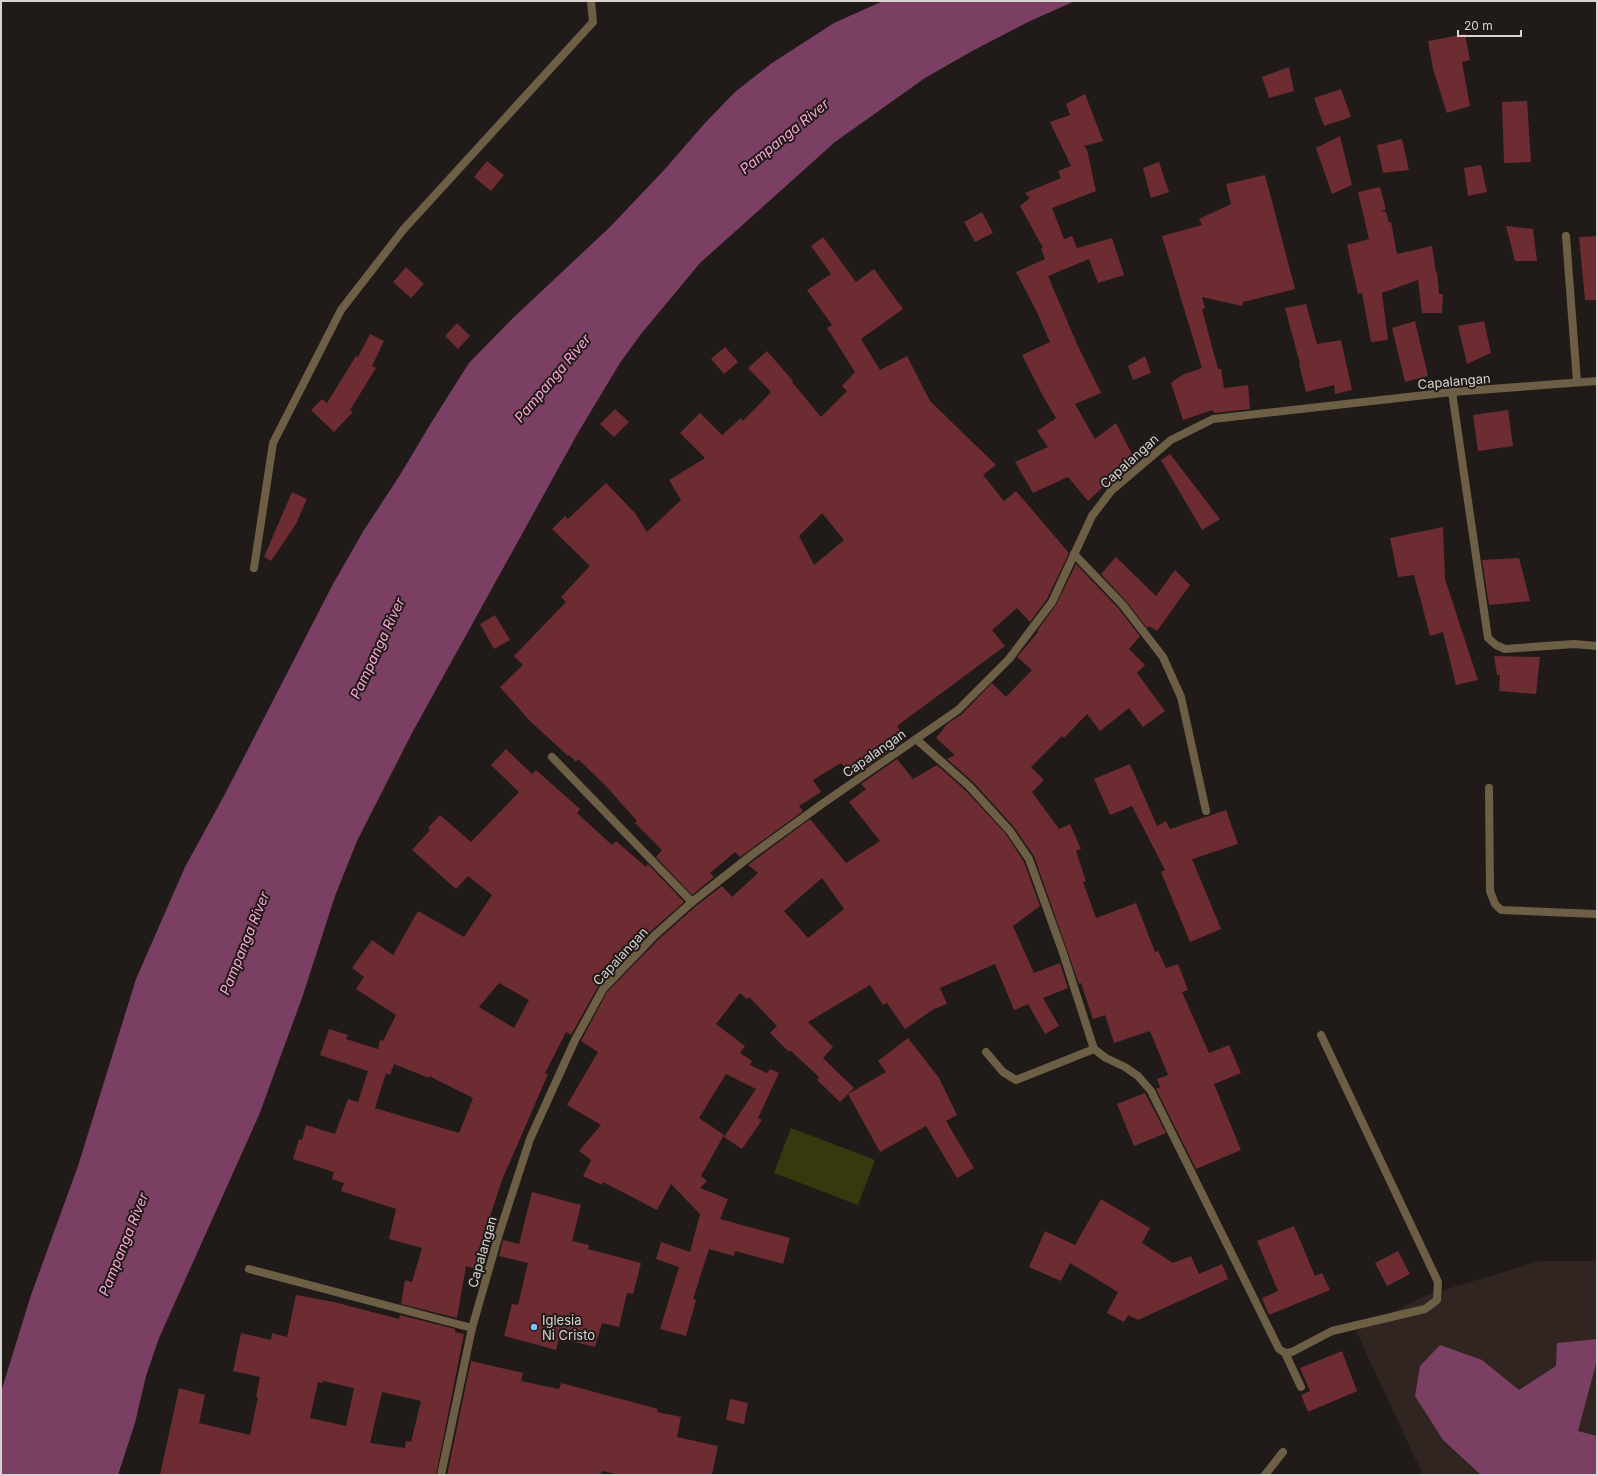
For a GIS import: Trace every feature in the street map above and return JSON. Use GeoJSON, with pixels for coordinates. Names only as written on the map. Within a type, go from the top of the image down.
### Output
{"type":"FeatureCollection","features":[{"type":"Feature","properties":{"kind":"street"},"geometry":{"type":"LineString","coordinates":[[254,568],[273,444],[341,310],[403,230],[593,22],[591,1]]}},
{"type":"Feature","properties":{"kind":"street"},"geometry":{"type":"LineString","coordinates":[[1566,236],[1577,382]]}},
{"type":"Feature","properties":{"kind":"street","name":"Capalangan"},"geometry":{"type":"LineString","coordinates":[[441,1475],[472,1328],[499,1234],[530,1139],[576,1040],[603,988],[655,935],[692,902],[759,850],[958,710],[1009,659],[1052,602],[1092,516],[1111,491],[1171,440],[1213,419],[1452,392],[1597,381]]}},
{"type":"Feature","properties":{"kind":"street"},"geometry":{"type":"LineString","coordinates":[[1452,392],[1488,638],[1496,645],[1505,649],[1574,644],[1597,646]]}},
{"type":"Feature","properties":{"kind":"street"},"geometry":{"type":"LineString","coordinates":[[1074,554],[1122,604],[1163,657],[1181,697],[1206,811]]}},
{"type":"Feature","properties":{"kind":"street"},"geometry":{"type":"LineString","coordinates":[[916,739],[969,786],[984,802],[1010,831],[1029,860],[1063,953],[1094,1049],[1106,1058],[1125,1067],[1138,1076],[1151,1092],[1279,1349],[1285,1352],[1292,1352],[1332,1331],[1425,1309],[1437,1300],[1438,1282],[1321,1035]]}},
{"type":"Feature","properties":{"kind":"street"},"geometry":{"type":"LineString","coordinates":[[552,757],[692,902]]}},
{"type":"Feature","properties":{"kind":"street"},"geometry":{"type":"LineString","coordinates":[[1490,788],[1490,891],[1495,904],[1502,910],[1597,914]]}},
{"type":"Feature","properties":{"kind":"street"},"geometry":{"type":"LineString","coordinates":[[986,1052],[1003,1072],[1016,1080],[1094,1049]]}},
{"type":"Feature","properties":{"kind":"street"},"geometry":{"type":"LineString","coordinates":[[249,1269],[472,1328]]}},
{"type":"Feature","properties":{"kind":"street"},"geometry":{"type":"LineString","coordinates":[[1285,1352],[1301,1387]]}},
{"type":"Feature","properties":{"kind":"street"},"geometry":{"type":"LineString","coordinates":[[1265,1475],[1283,1452]]}},
{"type":"Feature","properties":{"kind":"shaded area"},"geometry":{"type":"Polygon","coordinates":[[[1540,1261],[1597,1261],[1597,1475],[1423,1475],[1356,1331],[1427,1295],[1540,1261]]]}},
{"type":"Feature","properties":{"kind":"green space"},"geometry":{"type":"Polygon","coordinates":[[[791,1128],[875,1160],[858,1205],[774,1173],[791,1128]]]}},
{"type":"Feature","properties":{"kind":"water","name":"Pampanga River"},"geometry":{"type":"Polygon","coordinates":[[[883,1],[1075,1],[1028,22],[925,78],[835,142],[700,263],[641,334],[620,363],[579,431],[412,733],[357,841],[335,896],[302,998],[259,1115],[159,1338],[146,1376],[135,1423],[118,1475],[1,1475],[1,1392],[31,1295],[78,1166],[136,979],[185,867],[225,794],[333,584],[364,530],[400,475],[469,363],[513,318],[610,227],[735,92],[772,63],[834,23],[883,1]]]}},
{"type":"Feature","properties":{"kind":"water"},"geometry":{"type":"Polygon","coordinates":[[[1597,1339],[1597,1360],[1578,1431],[1597,1436],[1597,1475],[1481,1475],[1443,1440],[1415,1396],[1420,1366],[1440,1345],[1482,1360],[1519,1390],[1556,1366],[1557,1343],[1597,1339]]]}},
{"type":"Feature","properties":{"kind":"building"},"geometry":{"type":"Polygon","coordinates":[[[1465,34],[1470,60],[1462,62],[1470,106],[1447,113],[1433,69],[1428,41],[1465,34]]]}},
{"type":"Feature","properties":{"kind":"building"},"geometry":{"type":"Polygon","coordinates":[[[1289,67],[1294,91],[1269,98],[1262,77],[1289,67]]]}},
{"type":"Feature","properties":{"kind":"building"},"geometry":{"type":"Polygon","coordinates":[[[1341,89],[1351,117],[1324,126],[1314,98],[1341,89]]]}},
{"type":"Feature","properties":{"kind":"building"},"geometry":{"type":"Polygon","coordinates":[[[1085,94],[1103,141],[1084,146],[1087,150],[1096,191],[1052,208],[1064,239],[1072,236],[1077,248],[1112,238],[1124,275],[1098,283],[1089,259],[1048,276],[1077,344],[1101,393],[1075,404],[1095,439],[1116,423],[1134,458],[1088,501],[1068,477],[1033,493],[1015,462],[1048,447],[1037,431],[1056,418],[1022,355],[1050,342],[1036,310],[1016,272],[1045,259],[1041,249],[1043,248],[1020,206],[1030,198],[1025,193],[1061,178],[1058,171],[1071,166],[1050,122],[1070,115],[1066,104],[1085,94]]]}},
{"type":"Feature","properties":{"kind":"building"},"geometry":{"type":"Polygon","coordinates":[[[1527,101],[1531,162],[1504,163],[1502,102],[1527,101]]]}},
{"type":"Feature","properties":{"kind":"building"},"geometry":{"type":"Polygon","coordinates":[[[1340,136],[1352,185],[1332,194],[1316,148],[1340,136]]]}},
{"type":"Feature","properties":{"kind":"building"},"geometry":{"type":"Polygon","coordinates":[[[1402,139],[1409,170],[1383,173],[1377,145],[1402,139]]]}},
{"type":"Feature","properties":{"kind":"building"},"geometry":{"type":"Polygon","coordinates":[[[487,161],[504,175],[491,191],[474,177],[487,161]]]}},
{"type":"Feature","properties":{"kind":"building"},"geometry":{"type":"Polygon","coordinates":[[[1159,162],[1169,192],[1151,198],[1143,168],[1159,162]]]}},
{"type":"Feature","properties":{"kind":"building"},"geometry":{"type":"Polygon","coordinates":[[[1481,165],[1487,192],[1468,196],[1464,168],[1481,165]]]}},
{"type":"Feature","properties":{"kind":"building"},"geometry":{"type":"Polygon","coordinates":[[[1265,175],[1295,289],[1243,302],[1242,306],[1202,297],[1205,308],[1202,309],[1218,369],[1221,369],[1224,388],[1248,385],[1250,409],[1214,413],[1213,410],[1183,420],[1171,383],[1182,375],[1202,368],[1162,236],[1202,225],[1199,219],[1231,204],[1226,184],[1265,175]]]}},
{"type":"Feature","properties":{"kind":"building"},"geometry":{"type":"Polygon","coordinates":[[[1380,187],[1386,210],[1380,211],[1386,212],[1389,223],[1391,222],[1397,254],[1432,246],[1439,294],[1443,294],[1442,313],[1422,313],[1418,280],[1382,293],[1388,340],[1371,342],[1362,293],[1358,294],[1347,245],[1369,239],[1358,192],[1380,187]]]}},
{"type":"Feature","properties":{"kind":"building"},"geometry":{"type":"Polygon","coordinates":[[[982,212],[993,233],[975,242],[964,222],[982,212]]]}},
{"type":"Feature","properties":{"kind":"building"},"geometry":{"type":"Polygon","coordinates":[[[1506,226],[1533,229],[1537,261],[1515,261],[1506,226]]]}},
{"type":"Feature","properties":{"kind":"building"},"geometry":{"type":"Polygon","coordinates":[[[1597,236],[1597,300],[1585,300],[1579,237],[1597,236]]]}},
{"type":"Feature","properties":{"kind":"building"},"geometry":{"type":"Polygon","coordinates":[[[823,237],[856,282],[874,269],[903,309],[861,339],[880,370],[907,356],[930,401],[996,465],[983,475],[1004,501],[1016,491],[1069,553],[1047,599],[1030,622],[1017,608],[992,630],[1005,646],[897,726],[901,732],[885,742],[891,750],[853,776],[841,763],[813,780],[821,792],[799,806],[803,811],[740,857],[735,852],[710,873],[714,877],[692,895],[656,857],[662,850],[635,823],[637,821],[606,786],[578,759],[576,762],[569,755],[568,756],[529,720],[500,687],[523,665],[514,656],[566,602],[561,597],[590,566],[552,529],[565,516],[568,519],[606,483],[635,513],[647,532],[681,500],[669,480],[705,458],[680,433],[700,413],[722,435],[741,418],[743,421],[771,392],[748,368],[767,351],[821,417],[847,391],[842,386],[855,372],[827,328],[832,325],[807,290],[831,274],[811,246],[823,237]],[[822,513],[799,536],[814,565],[844,540],[822,513]]]}},
{"type":"Feature","properties":{"kind":"building"},"geometry":{"type":"Polygon","coordinates":[[[406,267],[424,284],[411,298],[393,282],[406,267]]]}},
{"type":"Feature","properties":{"kind":"building"},"geometry":{"type":"Polygon","coordinates":[[[1306,304],[1317,344],[1341,340],[1352,390],[1335,394],[1334,385],[1306,392],[1285,308],[1306,304]]]}},
{"type":"Feature","properties":{"kind":"building"},"geometry":{"type":"Polygon","coordinates":[[[1415,321],[1428,376],[1405,382],[1392,328],[1415,321]]]}},
{"type":"Feature","properties":{"kind":"building"},"geometry":{"type":"Polygon","coordinates":[[[1484,321],[1491,353],[1467,364],[1458,326],[1484,321]]]}},
{"type":"Feature","properties":{"kind":"building"},"geometry":{"type":"Polygon","coordinates":[[[457,323],[470,336],[458,349],[445,336],[457,323]]]}},
{"type":"Feature","properties":{"kind":"building"},"geometry":{"type":"Polygon","coordinates":[[[370,334],[384,341],[372,366],[376,368],[350,410],[353,412],[334,432],[311,410],[322,399],[327,403],[356,356],[358,357],[370,334]]]}},
{"type":"Feature","properties":{"kind":"building"},"geometry":{"type":"Polygon","coordinates":[[[725,347],[738,362],[724,374],[711,359],[725,347]]]}},
{"type":"Feature","properties":{"kind":"building"},"geometry":{"type":"Polygon","coordinates":[[[1145,356],[1151,373],[1133,380],[1128,366],[1145,356]]]}},
{"type":"Feature","properties":{"kind":"building"},"geometry":{"type":"Polygon","coordinates":[[[615,409],[629,422],[614,437],[600,424],[615,409]]]}},
{"type":"Feature","properties":{"kind":"building"},"geometry":{"type":"Polygon","coordinates":[[[1508,410],[1513,446],[1478,451],[1473,415],[1508,410]]]}},
{"type":"Feature","properties":{"kind":"building"},"geometry":{"type":"Polygon","coordinates":[[[1170,454],[1220,519],[1202,530],[1161,460],[1170,454]]]}},
{"type":"Feature","properties":{"kind":"building"},"geometry":{"type":"Polygon","coordinates":[[[292,492],[307,499],[296,524],[271,561],[264,557],[292,492]]]}},
{"type":"Feature","properties":{"kind":"building"},"geometry":{"type":"Polygon","coordinates":[[[1443,527],[1445,579],[1478,680],[1456,685],[1443,632],[1430,636],[1414,575],[1398,577],[1390,538],[1443,527]]]}},
{"type":"Feature","properties":{"kind":"building"},"geometry":{"type":"Polygon","coordinates":[[[1116,557],[1156,596],[1175,570],[1190,585],[1157,631],[1149,626],[1147,628],[1126,601],[1101,574],[1116,557]]]}},
{"type":"Feature","properties":{"kind":"building"},"geometry":{"type":"Polygon","coordinates":[[[1519,558],[1530,601],[1489,605],[1482,560],[1519,558]]]}},
{"type":"Feature","properties":{"kind":"building"},"geometry":{"type":"Polygon","coordinates":[[[1076,564],[1118,608],[1140,636],[1129,649],[1145,665],[1137,673],[1165,711],[1143,727],[1129,708],[1100,731],[1087,714],[1064,738],[1062,736],[1031,767],[1044,780],[1032,792],[1059,829],[1070,824],[1081,849],[1076,851],[1086,881],[1083,882],[1096,918],[1136,903],[1155,952],[1158,951],[1166,968],[1178,964],[1188,990],[1182,992],[1209,1053],[1229,1045],[1241,1073],[1214,1084],[1241,1150],[1196,1169],[1156,1089],[1160,1087],[1157,1079],[1168,1075],[1150,1031],[1114,1043],[1105,1015],[1093,1019],[1081,983],[1079,984],[1034,856],[1014,827],[973,782],[947,759],[955,755],[936,738],[947,724],[962,714],[992,683],[1006,697],[1032,670],[1017,657],[1038,632],[1037,631],[1056,605],[1076,564]]]}},
{"type":"Feature","properties":{"kind":"building"},"geometry":{"type":"Polygon","coordinates":[[[495,615],[510,640],[494,649],[480,624],[495,615]]]}},
{"type":"Feature","properties":{"kind":"building"},"geometry":{"type":"Polygon","coordinates":[[[1494,656],[1540,657],[1536,694],[1499,691],[1500,675],[1497,675],[1494,656]]]}},
{"type":"Feature","properties":{"kind":"building"},"geometry":{"type":"Polygon","coordinates":[[[506,749],[532,774],[536,770],[580,809],[577,813],[612,845],[616,841],[646,867],[648,864],[684,902],[651,931],[599,985],[571,1035],[566,1032],[545,1073],[548,1074],[502,1180],[484,1235],[492,1237],[488,1253],[481,1251],[476,1269],[466,1266],[457,1318],[401,1304],[405,1280],[412,1282],[422,1248],[389,1239],[396,1209],[341,1191],[344,1183],[332,1179],[334,1172],[293,1159],[299,1139],[302,1140],[306,1125],[335,1134],[348,1099],[358,1102],[368,1071],[320,1055],[329,1029],[348,1035],[346,1039],[378,1049],[380,1040],[383,1041],[396,1015],[356,989],[364,977],[352,968],[372,940],[393,955],[418,911],[464,937],[492,895],[468,876],[456,889],[412,850],[430,830],[428,828],[440,815],[471,842],[519,792],[491,765],[506,749]],[[499,983],[479,1007],[514,1028],[529,1000],[499,983]],[[394,1064],[390,1075],[386,1073],[375,1108],[459,1133],[473,1098],[429,1076],[429,1078],[394,1064]]]}},
{"type":"Feature","properties":{"kind":"building"},"geometry":{"type":"Polygon","coordinates":[[[897,759],[913,779],[937,765],[965,790],[1006,834],[1024,862],[1040,906],[1013,926],[1034,973],[1060,963],[1068,988],[1043,998],[1059,1026],[1045,1034],[1028,1004],[1014,1010],[995,964],[940,988],[947,1004],[934,1009],[905,1029],[887,1003],[883,1005],[870,985],[808,1022],[833,1047],[823,1058],[854,1088],[840,1102],[817,1080],[819,1077],[790,1050],[789,1052],[770,1033],[777,1026],[749,997],[747,999],[740,993],[716,1024],[745,1046],[740,1053],[752,1061],[750,1065],[767,1073],[770,1069],[779,1073],[758,1118],[762,1120],[742,1149],[724,1137],[756,1089],[726,1074],[699,1118],[724,1135],[701,1176],[707,1181],[700,1188],[728,1199],[720,1219],[790,1238],[783,1264],[735,1251],[734,1256],[709,1249],[693,1299],[696,1300],[686,1336],[660,1329],[679,1267],[656,1259],[661,1242],[690,1252],[700,1214],[671,1184],[657,1210],[603,1182],[602,1185],[583,1176],[591,1160],[579,1151],[601,1125],[567,1105],[598,1052],[581,1041],[607,992],[659,939],[696,906],[722,886],[732,897],[758,873],[748,865],[810,819],[846,863],[880,841],[849,802],[866,789],[861,784],[897,759]],[[822,878],[784,911],[808,938],[844,909],[822,878]]]}},
{"type":"Feature","properties":{"kind":"building"},"geometry":{"type":"Polygon","coordinates":[[[1130,764],[1157,826],[1166,821],[1170,829],[1226,810],[1238,844],[1192,859],[1221,929],[1190,942],[1161,872],[1165,870],[1132,806],[1110,815],[1094,779],[1130,764]]]}},
{"type":"Feature","properties":{"kind":"building"},"geometry":{"type":"Polygon","coordinates":[[[908,1038],[939,1078],[957,1115],[946,1121],[974,1168],[957,1178],[926,1126],[880,1152],[848,1094],[886,1072],[878,1061],[908,1038]]]}},
{"type":"Feature","properties":{"kind":"building"},"geometry":{"type":"Polygon","coordinates":[[[1145,1093],[1166,1133],[1134,1146],[1117,1104],[1145,1093]]]}},
{"type":"Feature","properties":{"kind":"building"},"geometry":{"type":"Polygon","coordinates":[[[532,1192],[581,1205],[572,1241],[589,1245],[588,1249],[641,1263],[633,1294],[627,1293],[619,1327],[602,1323],[595,1347],[559,1338],[556,1350],[504,1336],[512,1304],[518,1305],[528,1263],[499,1256],[503,1240],[519,1244],[532,1192]]]}},
{"type":"Feature","properties":{"kind":"building"},"geometry":{"type":"Polygon","coordinates":[[[1101,1199],[1150,1228],[1142,1243],[1173,1263],[1191,1256],[1199,1274],[1222,1264],[1228,1279],[1138,1320],[1128,1315],[1124,1322],[1107,1313],[1118,1292],[1070,1263],[1061,1281],[1029,1267],[1045,1231],[1075,1245],[1101,1199]]]}},
{"type":"Feature","properties":{"kind":"building"},"geometry":{"type":"Polygon","coordinates":[[[1294,1226],[1315,1276],[1322,1273],[1330,1290],[1269,1315],[1262,1298],[1278,1291],[1257,1241],[1294,1226]]]}},
{"type":"Feature","properties":{"kind":"building"},"geometry":{"type":"Polygon","coordinates":[[[1398,1251],[1410,1274],[1387,1286],[1375,1263],[1398,1251]]]}},
{"type":"Feature","properties":{"kind":"building"},"geometry":{"type":"Polygon","coordinates":[[[296,1295],[334,1302],[399,1319],[400,1315],[455,1329],[455,1332],[464,1334],[436,1475],[160,1475],[179,1388],[205,1395],[199,1423],[250,1435],[258,1397],[256,1397],[260,1377],[233,1371],[241,1333],[271,1340],[272,1333],[287,1337],[296,1295]],[[323,1381],[323,1383],[318,1382],[310,1418],[346,1426],[354,1388],[323,1381]],[[382,1392],[370,1443],[405,1448],[406,1441],[411,1442],[421,1401],[382,1392]]]}},
{"type":"Feature","properties":{"kind":"building"},"geometry":{"type":"Polygon","coordinates":[[[1342,1351],[1357,1391],[1308,1412],[1301,1395],[1310,1391],[1300,1368],[1342,1351]]]}},
{"type":"Feature","properties":{"kind":"building"},"geometry":{"type":"Polygon","coordinates":[[[471,1361],[523,1373],[521,1381],[559,1389],[561,1383],[658,1409],[657,1412],[681,1417],[677,1437],[718,1446],[712,1475],[620,1475],[602,1471],[601,1475],[447,1475],[471,1361]]]}},
{"type":"Feature","properties":{"kind":"building"},"geometry":{"type":"Polygon","coordinates":[[[730,1399],[748,1403],[744,1424],[726,1420],[730,1399]]]}},
{"type":"Feature","properties":{"kind":"place","name":"Iglesia Ni Cristo"},"geometry":{"type":"Point","coordinates":[534,1327]}}]}
